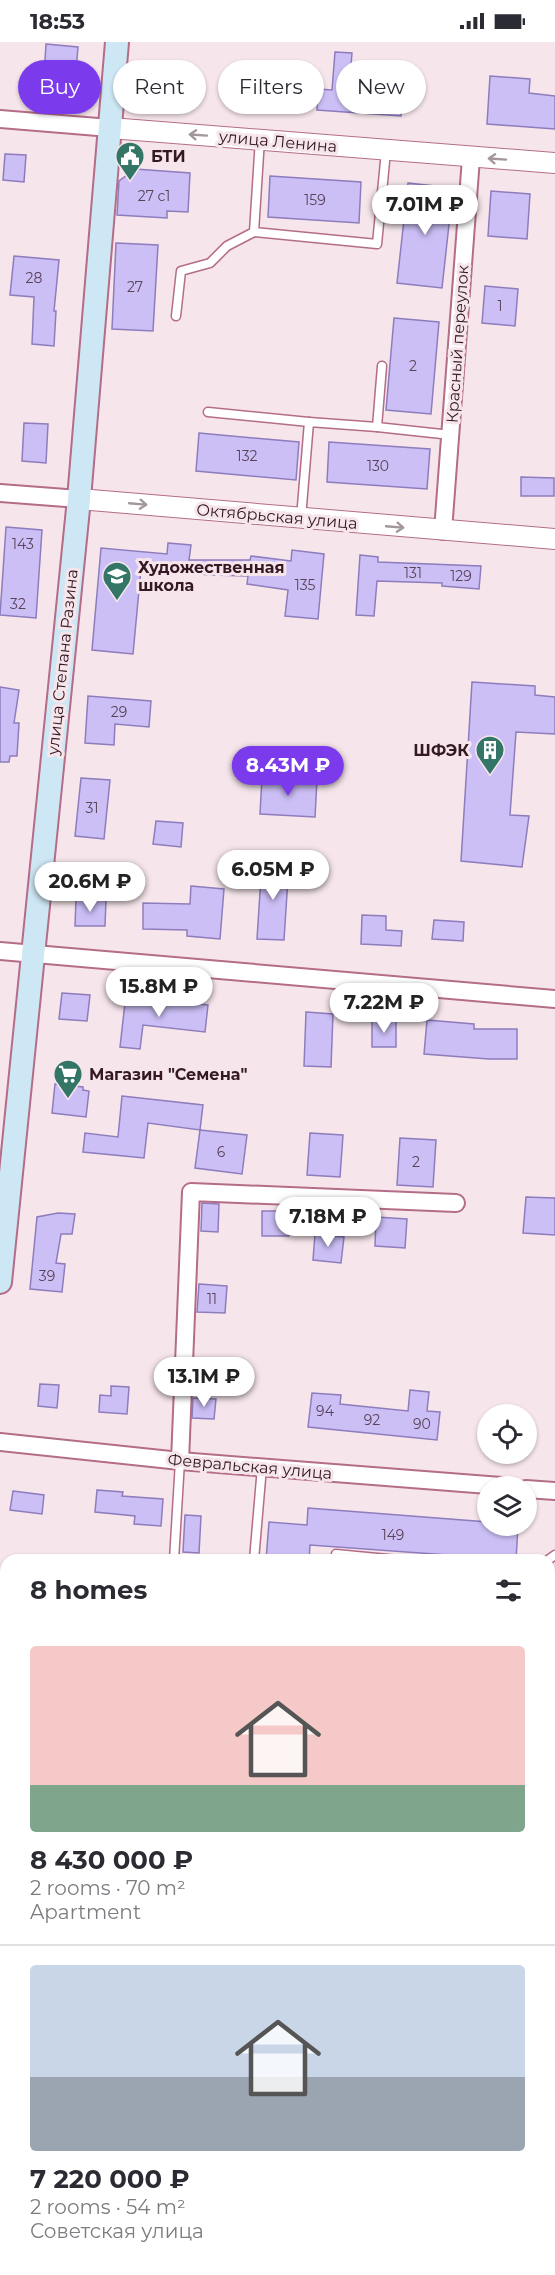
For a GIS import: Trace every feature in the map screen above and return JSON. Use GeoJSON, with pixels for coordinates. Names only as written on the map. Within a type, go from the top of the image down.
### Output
{"type":"FeatureCollection","features":[{"type":"Feature","properties":{"kind":"main road","name":"улица Степана Разина"},"geometry":{"type":"LineString","coordinates":[[0,1282],[79,499],[117,42]]}},
{"type":"Feature","properties":{"kind":"street","name":"улица Ленина"},"geometry":{"type":"LineString","coordinates":[[0,119],[555,164]]}},
{"type":"Feature","properties":{"kind":"street","name":"Красный переулок"},"geometry":{"type":"LineString","coordinates":[[443,531],[471,158]]}},
{"type":"Feature","properties":{"kind":"street","name":"Октябрьская улица"},"geometry":{"type":"LineString","coordinates":[[0,493],[555,539]]}},
{"type":"Feature","properties":{"kind":"street"},"geometry":{"type":"LineString","coordinates":[[0,951],[555,999]]}},
{"type":"Feature","properties":{"kind":"street"},"geometry":{"type":"LineString","coordinates":[[180,1461],[191,1192],[456,1203]]}},
{"type":"Feature","properties":{"kind":"street","name":"Февральская улица"},"geometry":{"type":"LineString","coordinates":[[0,1442],[180,1461],[477,1484]]}},
{"type":"Feature","properties":{"kind":"street"},"geometry":{"type":"LineString","coordinates":[[537,1489],[555,1491]]}},
{"type":"Feature","properties":{"kind":"lane"},"geometry":{"type":"LineString","coordinates":[[254,232],[260,140]]}},
{"type":"Feature","properties":{"kind":"lane"},"geometry":{"type":"LineString","coordinates":[[176,316],[181,271],[210,263],[227,246],[254,232],[377,244],[386,150]]}},
{"type":"Feature","properties":{"kind":"lane"},"geometry":{"type":"LineString","coordinates":[[377,428],[382,366]]}},
{"type":"Feature","properties":{"kind":"lane"},"geometry":{"type":"LineString","coordinates":[[208,412],[451,435]]}},
{"type":"Feature","properties":{"kind":"lane"},"geometry":{"type":"LineString","coordinates":[[301,518],[309,422]]}},
{"type":"Feature","properties":{"kind":"lane"},"geometry":{"type":"LineString","coordinates":[[174,1554],[180,1461]]}},
{"type":"Feature","properties":{"kind":"lane"},"geometry":{"type":"LineString","coordinates":[[255,1554],[262,1467]]}},
{"type":"Feature","properties":{"kind":"building"},"geometry":{"type":"Polygon","coordinates":[[[46,44],[78,47],[77,60],[45,60],[46,44]]]}},
{"type":"Feature","properties":{"kind":"building"},"geometry":{"type":"Polygon","coordinates":[[[335,52],[352,53],[351,60],[336,60],[336,111],[324,110],[324,89],[332,90],[335,52]]]}},
{"type":"Feature","properties":{"kind":"building"},"geometry":{"type":"Polygon","coordinates":[[[490,76],[530,79],[529,93],[555,96],[555,129],[487,124],[490,76]]]}},
{"type":"Feature","properties":{"kind":"building"},"geometry":{"type":"Polygon","coordinates":[[[373,114],[401,114],[401,116],[373,114]]]}},
{"type":"Feature","properties":{"kind":"building"},"geometry":{"type":"Polygon","coordinates":[[[5,154],[26,155],[24,182],[3,180],[5,154]]]}},
{"type":"Feature","properties":{"kind":"building"},"geometry":{"type":"Polygon","coordinates":[[[135,169],[190,173],[188,212],[167,211],[167,218],[117,215],[119,181],[135,169]]]}},
{"type":"Feature","properties":{"kind":"building"},"geometry":{"type":"Polygon","coordinates":[[[270,176],[361,182],[359,223],[268,217],[270,176]]]}},
{"type":"Feature","properties":{"kind":"building"},"geometry":{"type":"Polygon","coordinates":[[[408,183],[453,188],[442,288],[397,283],[408,183]]]}},
{"type":"Feature","properties":{"kind":"building"},"geometry":{"type":"Polygon","coordinates":[[[491,191],[530,194],[527,239],[488,236],[491,191]]]}},
{"type":"Feature","properties":{"kind":"building"},"geometry":{"type":"Polygon","coordinates":[[[116,243],[158,245],[153,331],[112,329],[116,243]]]}},
{"type":"Feature","properties":{"kind":"building"},"geometry":{"type":"Polygon","coordinates":[[[14,256],[59,260],[54,311],[56,311],[54,346],[32,344],[34,297],[10,295],[14,256]]]}},
{"type":"Feature","properties":{"kind":"building"},"geometry":{"type":"Polygon","coordinates":[[[485,286],[518,289],[515,326],[482,323],[485,286]]]}},
{"type":"Feature","properties":{"kind":"building"},"geometry":{"type":"Polygon","coordinates":[[[394,318],[439,322],[431,414],[386,410],[394,318]]]}},
{"type":"Feature","properties":{"kind":"building"},"geometry":{"type":"Polygon","coordinates":[[[24,423],[48,424],[46,463],[22,461],[24,423]]]}},
{"type":"Feature","properties":{"kind":"building"},"geometry":{"type":"Polygon","coordinates":[[[199,433],[299,442],[296,480],[196,471],[199,433]]]}},
{"type":"Feature","properties":{"kind":"building"},"geometry":{"type":"Polygon","coordinates":[[[329,442],[430,449],[427,489],[327,482],[329,442]]]}},
{"type":"Feature","properties":{"kind":"building"},"geometry":{"type":"Polygon","coordinates":[[[521,477],[554,478],[554,496],[521,496],[521,477]]]}},
{"type":"Feature","properties":{"kind":"building"},"geometry":{"type":"Polygon","coordinates":[[[6,527],[42,530],[36,618],[0,615],[6,527]]]}},
{"type":"Feature","properties":{"kind":"building"},"geometry":{"type":"Polygon","coordinates":[[[168,543],[191,545],[189,560],[250,560],[251,556],[291,561],[292,550],[324,554],[318,619],[285,616],[288,590],[247,584],[248,576],[141,569],[133,654],[92,650],[101,548],[167,554],[168,543]]]}},
{"type":"Feature","properties":{"kind":"building"},"geometry":{"type":"Polygon","coordinates":[[[360,555],[378,557],[378,562],[481,566],[479,589],[442,586],[442,583],[377,581],[374,616],[356,615],[360,555]]]}},
{"type":"Feature","properties":{"kind":"building","name":"ШФЭК"},"geometry":{"type":"Polygon","coordinates":[[[472,682],[535,686],[535,695],[555,697],[555,734],[516,732],[510,815],[529,816],[522,867],[461,861],[472,682]]]}},
{"type":"Feature","properties":{"kind":"building"},"geometry":{"type":"Polygon","coordinates":[[[0,687],[19,690],[14,723],[19,723],[17,756],[10,756],[9,762],[0,762],[0,687]]]}},
{"type":"Feature","properties":{"kind":"building"},"geometry":{"type":"Polygon","coordinates":[[[88,696],[151,701],[149,727],[115,724],[114,745],[85,743],[88,696]]]}},
{"type":"Feature","properties":{"kind":"building"},"geometry":{"type":"Polygon","coordinates":[[[262,777],[317,780],[315,817],[260,814],[262,777]]]}},
{"type":"Feature","properties":{"kind":"building"},"geometry":{"type":"Polygon","coordinates":[[[81,778],[110,780],[104,839],[75,836],[81,778]]]}},
{"type":"Feature","properties":{"kind":"building"},"geometry":{"type":"Polygon","coordinates":[[[156,821],[183,823],[181,847],[153,844],[156,821]]]}},
{"type":"Feature","properties":{"kind":"building"},"geometry":{"type":"Polygon","coordinates":[[[262,861],[289,863],[284,940],[257,939],[262,861]]]}},
{"type":"Feature","properties":{"kind":"building"},"geometry":{"type":"Polygon","coordinates":[[[191,886],[224,889],[220,939],[187,936],[187,930],[143,929],[143,903],[190,904],[191,886]]]}},
{"type":"Feature","properties":{"kind":"building"},"geometry":{"type":"Polygon","coordinates":[[[76,899],[106,900],[105,926],[75,926],[76,899]]]}},
{"type":"Feature","properties":{"kind":"building"},"geometry":{"type":"Polygon","coordinates":[[[362,915],[386,916],[386,930],[402,931],[401,946],[361,944],[362,915]]]}},
{"type":"Feature","properties":{"kind":"building"},"geometry":{"type":"Polygon","coordinates":[[[434,920],[464,922],[463,941],[432,939],[434,920]]]}},
{"type":"Feature","properties":{"kind":"building"},"geometry":{"type":"Polygon","coordinates":[[[62,993],[90,995],[87,1021],[59,1019],[62,993]]]}},
{"type":"Feature","properties":{"kind":"building"},"geometry":{"type":"Polygon","coordinates":[[[126,994],[208,1005],[205,1032],[143,1025],[140,1049],[120,1047],[126,994]]]}},
{"type":"Feature","properties":{"kind":"building"},"geometry":{"type":"Polygon","coordinates":[[[306,1012],[333,1014],[331,1067],[304,1066],[306,1012]]]}},
{"type":"Feature","properties":{"kind":"building"},"geometry":{"type":"Polygon","coordinates":[[[372,1020],[396,1021],[396,1047],[372,1047],[372,1020]]]}},
{"type":"Feature","properties":{"kind":"building"},"geometry":{"type":"Polygon","coordinates":[[[427,1020],[474,1024],[474,1029],[517,1029],[517,1059],[424,1054],[427,1020]]]}},
{"type":"Feature","properties":{"kind":"building"},"geometry":{"type":"Polygon","coordinates":[[[55,1084],[83,1087],[83,1090],[89,1091],[86,1117],[52,1113],[55,1084]]]}},
{"type":"Feature","properties":{"kind":"building"},"geometry":{"type":"Polygon","coordinates":[[[122,1096],[203,1105],[200,1130],[148,1123],[144,1158],[83,1152],[85,1133],[118,1137],[122,1096]]]}},
{"type":"Feature","properties":{"kind":"building"},"geometry":{"type":"Polygon","coordinates":[[[200,1130],[247,1135],[242,1174],[195,1168],[200,1130]]]}},
{"type":"Feature","properties":{"kind":"building"},"geometry":{"type":"Polygon","coordinates":[[[310,1133],[343,1135],[340,1177],[307,1175],[310,1133]]]}},
{"type":"Feature","properties":{"kind":"building"},"geometry":{"type":"Polygon","coordinates":[[[400,1138],[436,1140],[433,1187],[397,1185],[400,1138]]]}},
{"type":"Feature","properties":{"kind":"building"},"geometry":{"type":"Polygon","coordinates":[[[526,1197],[555,1198],[555,1235],[523,1233],[526,1197]]]}},
{"type":"Feature","properties":{"kind":"building"},"geometry":{"type":"Polygon","coordinates":[[[202,1203],[219,1204],[218,1232],[201,1231],[202,1203]]]}},
{"type":"Feature","properties":{"kind":"building"},"geometry":{"type":"Polygon","coordinates":[[[262,1211],[290,1211],[289,1236],[262,1236],[262,1211]]]}},
{"type":"Feature","properties":{"kind":"building"},"geometry":{"type":"Polygon","coordinates":[[[58,1213],[75,1214],[72,1234],[61,1234],[56,1263],[65,1264],[62,1292],[30,1289],[37,1217],[58,1213]]]}},
{"type":"Feature","properties":{"kind":"building"},"geometry":{"type":"Polygon","coordinates":[[[376,1217],[407,1219],[405,1248],[375,1246],[376,1217]]]}},
{"type":"Feature","properties":{"kind":"building"},"geometry":{"type":"Polygon","coordinates":[[[315,1234],[344,1237],[341,1263],[313,1260],[315,1234]]]}},
{"type":"Feature","properties":{"kind":"building"},"geometry":{"type":"Polygon","coordinates":[[[199,1284],[227,1286],[225,1313],[197,1312],[199,1284]]]}},
{"type":"Feature","properties":{"kind":"building"},"geometry":{"type":"Polygon","coordinates":[[[40,1384],[59,1385],[57,1408],[38,1406],[40,1384]]]}},
{"type":"Feature","properties":{"kind":"building"},"geometry":{"type":"Polygon","coordinates":[[[111,1386],[129,1387],[127,1414],[99,1412],[100,1395],[111,1396],[111,1386]]]}},
{"type":"Feature","properties":{"kind":"building"},"geometry":{"type":"Polygon","coordinates":[[[410,1390],[429,1392],[427,1411],[440,1412],[437,1440],[308,1427],[312,1393],[341,1395],[340,1404],[408,1411],[410,1390]]]}},
{"type":"Feature","properties":{"kind":"building"},"geometry":{"type":"Polygon","coordinates":[[[193,1398],[216,1399],[214,1419],[192,1418],[193,1398]]]}},
{"type":"Feature","properties":{"kind":"building"},"geometry":{"type":"Polygon","coordinates":[[[97,1490],[123,1492],[122,1496],[163,1499],[161,1526],[134,1524],[135,1516],[95,1512],[97,1490]]]}},
{"type":"Feature","properties":{"kind":"building"},"geometry":{"type":"Polygon","coordinates":[[[13,1491],[44,1495],[42,1514],[10,1510],[13,1491]]]}},
{"type":"Feature","properties":{"kind":"building"},"geometry":{"type":"Polygon","coordinates":[[[308,1508],[477,1521],[477,1536],[517,1536],[516,1554],[434,1554],[310,1545],[309,1554],[266,1554],[269,1522],[307,1525],[308,1508]]]}},
{"type":"Feature","properties":{"kind":"building"},"geometry":{"type":"Polygon","coordinates":[[[185,1515],[201,1516],[199,1553],[183,1552],[185,1515]]]}},
{"type":"Feature","properties":{"kind":"place","name":"БТИ"},"geometry":{"type":"Point","coordinates":[130,182]}},
{"type":"Feature","properties":{"kind":"place","name":"Художественная школа"},"geometry":{"type":"Point","coordinates":[117,602]}},
{"type":"Feature","properties":{"kind":"place","name":"ШФЭК"},"geometry":{"type":"Point","coordinates":[490,776]}},
{"type":"Feature","properties":{"kind":"place","name":"Магазин \"Семена\""},"geometry":{"type":"Point","coordinates":[68,1100]}}]}
